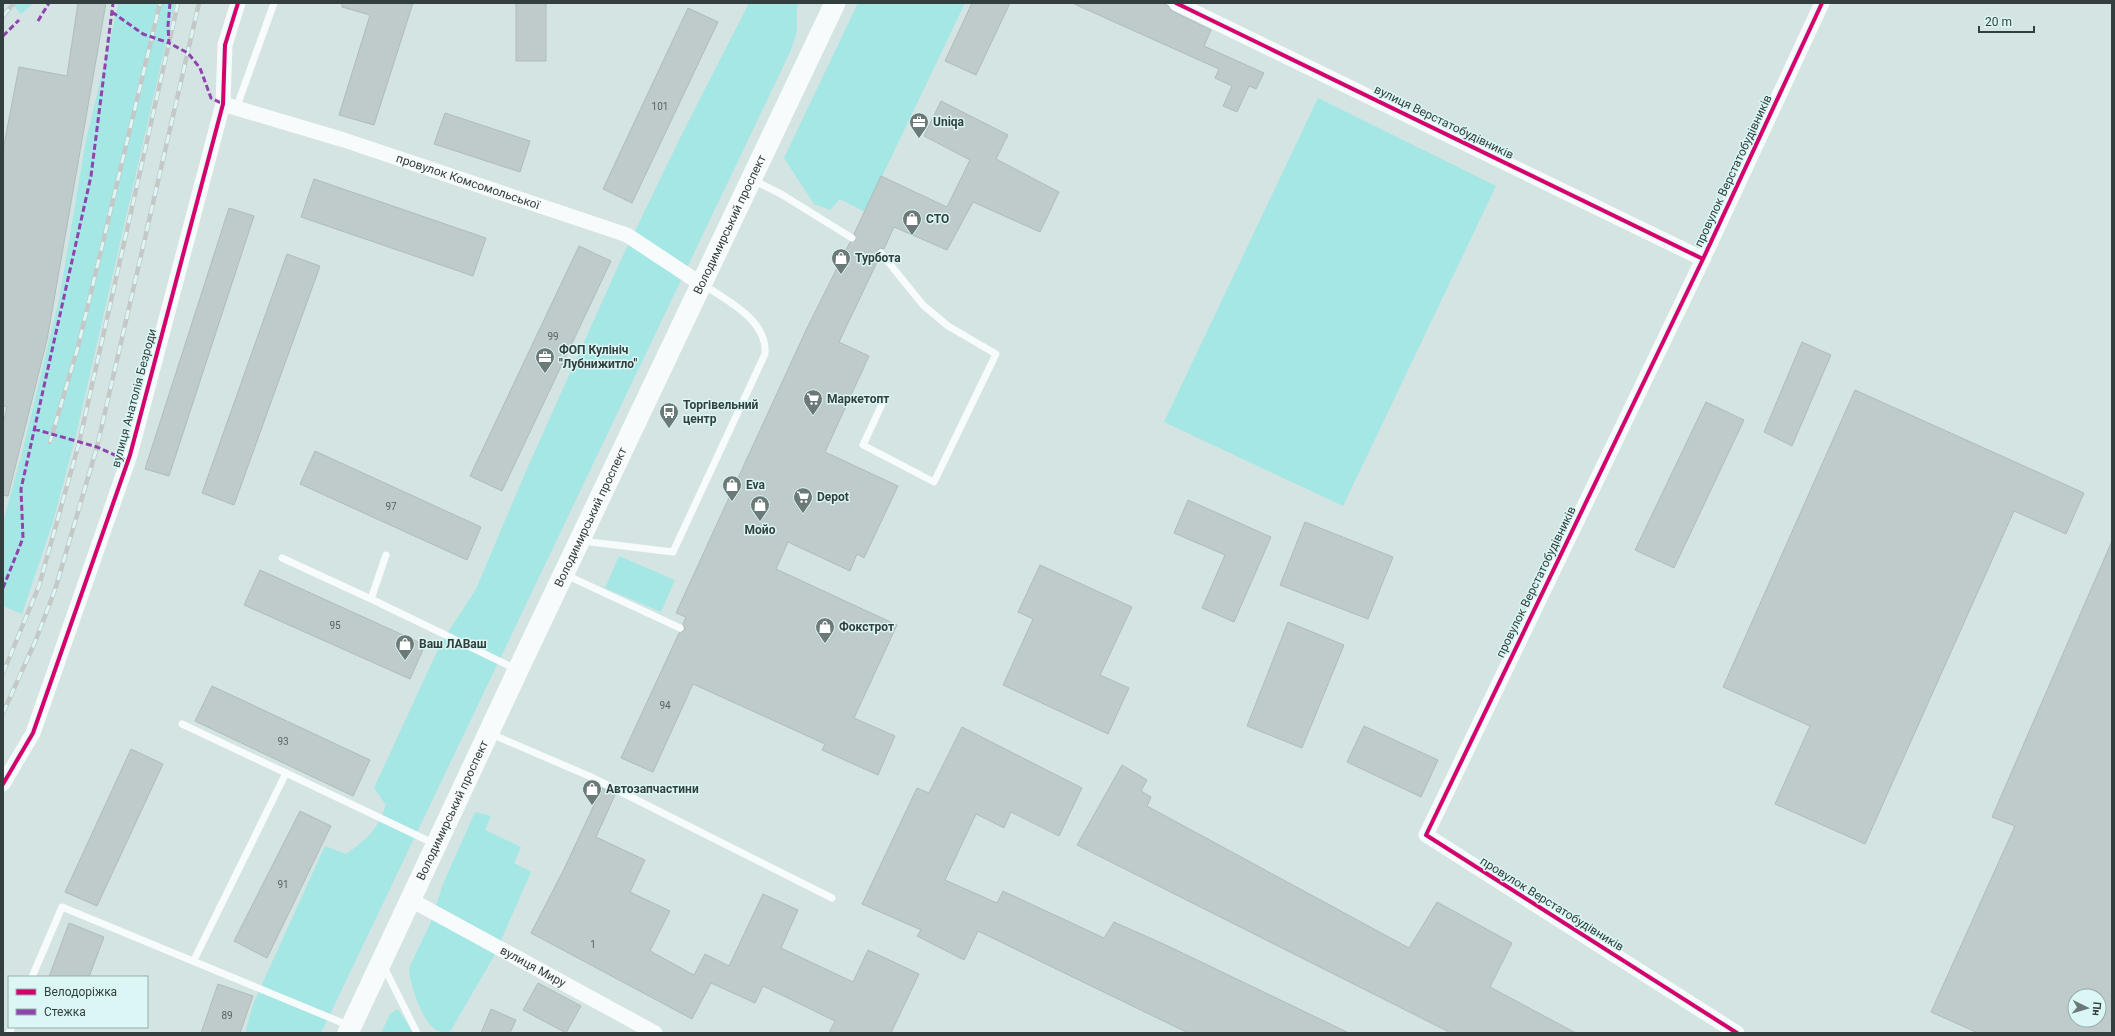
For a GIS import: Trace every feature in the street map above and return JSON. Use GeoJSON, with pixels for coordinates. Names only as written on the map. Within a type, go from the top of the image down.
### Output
{"type":"FeatureCollection","features":[{"type":"Feature","properties":{"kind":"main road","name":"Володимирський проспект"},"geometry":{"type":"LineString","coordinates":[[350,1030],[518,670],[835,3]]}},
{"type":"Feature","properties":{"kind":"street","name":"вулиця Анатолія Безроди"},"geometry":{"type":"LineString","coordinates":[[3,784],[33,733],[130,455],[230,106],[225,45],[238,3]]}},
{"type":"Feature","properties":{"kind":"street","name":"вулиця Верстатобудівників"},"geometry":{"type":"LineString","coordinates":[[1176,3],[1703,259]]}},
{"type":"Feature","properties":{"kind":"street","name":"провулок Верстатобудівників"},"geometry":{"type":"LineString","coordinates":[[1737,1033],[1426,835],[1703,259],[1822,3]]}},
{"type":"Feature","properties":{"kind":"street","name":"провулок Комсомольської"},"geometry":{"type":"LineString","coordinates":[[230,106],[344,140],[627,235],[702,284]]}},
{"type":"Feature","properties":{"kind":"street","name":"вулиця Миру"},"geometry":{"type":"LineString","coordinates":[[411,900],[655,1033]]}},
{"type":"Feature","properties":{"kind":"lane"},"geometry":{"type":"LineString","coordinates":[[230,106],[274,3]]}},
{"type":"Feature","properties":{"kind":"lane"},"geometry":{"type":"LineString","coordinates":[[751,179],[781,194],[852,238]]}},
{"type":"Feature","properties":{"kind":"lane"},"geometry":{"type":"LineString","coordinates":[[882,253],[923,305],[948,326],[996,354],[934,482],[863,445],[883,402]]}},
{"type":"Feature","properties":{"kind":"lane"},"geometry":{"type":"LineString","coordinates":[[580,541],[673,552],[765,354],[766,344],[763,335],[757,327],[731,302],[702,284]]}},
{"type":"Feature","properties":{"kind":"lane"},"geometry":{"type":"LineString","coordinates":[[371,600],[386,555]]}},
{"type":"Feature","properties":{"kind":"lane"},"geometry":{"type":"LineString","coordinates":[[282,558],[518,670]]}},
{"type":"Feature","properties":{"kind":"lane"},"geometry":{"type":"LineString","coordinates":[[564,574],[680,628]]}},
{"type":"Feature","properties":{"kind":"lane"},"geometry":{"type":"LineString","coordinates":[[182,724],[436,845]]}},
{"type":"Feature","properties":{"kind":"lane"},"geometry":{"type":"LineString","coordinates":[[489,733],[589,776],[832,898]]}},
{"type":"Feature","properties":{"kind":"lane"},"geometry":{"type":"LineString","coordinates":[[194,960],[286,773]]}},
{"type":"Feature","properties":{"kind":"lane"},"geometry":{"type":"LineString","coordinates":[[32,976],[62,907],[194,960],[350,1030]]}},
{"type":"Feature","properties":{"kind":"lane"},"geometry":{"type":"LineString","coordinates":[[382,963],[417,1033]]}},
{"type":"Feature","properties":{"kind":"shaded area"},"geometry":{"type":"Polygon","coordinates":[[[11,3],[34,3],[21,14],[11,3]]]}},
{"type":"Feature","properties":{"kind":"shaded area"},"geometry":{"type":"Polygon","coordinates":[[[116,3],[175,3],[76,435],[53,522],[22,614],[3,606],[3,522],[21,457],[59,300],[86,140],[118,6],[116,3]]]}},
{"type":"Feature","properties":{"kind":"shaded area"},"geometry":{"type":"Polygon","coordinates":[[[749,3],[799,3],[797,8],[797,31],[791,50],[321,1033],[245,1033],[253,1004],[325,846],[346,854],[360,844],[371,833],[383,814],[386,805],[374,788],[441,643],[476,589],[526,471],[620,262],[680,138],[749,3]]]}},
{"type":"Feature","properties":{"kind":"shaded area"},"geometry":{"type":"Polygon","coordinates":[[[858,3],[965,3],[865,212],[840,199],[830,210],[814,204],[784,158],[858,3]]]}},
{"type":"Feature","properties":{"kind":"shaded area"},"geometry":{"type":"Polygon","coordinates":[[[1318,98],[1496,186],[1343,506],[1164,422],[1318,98]]]}},
{"type":"Feature","properties":{"kind":"shaded area"},"geometry":{"type":"Polygon","coordinates":[[[619,556],[675,580],[661,612],[605,588],[619,556]]]}},
{"type":"Feature","properties":{"kind":"shaded area"},"geometry":{"type":"Polygon","coordinates":[[[475,812],[491,816],[485,830],[521,847],[514,863],[531,872],[495,954],[450,1032],[441,1032],[432,1027],[422,1012],[411,983],[409,968],[430,924],[443,884],[475,812]]]}},
{"type":"Feature","properties":{"kind":"shaded area"},"geometry":{"type":"Polygon","coordinates":[[[398,1009],[413,1033],[381,1033],[390,1014],[398,1009]]]}},
{"type":"Feature","properties":{"kind":"building"},"geometry":{"type":"Polygon","coordinates":[[[78,3],[106,3],[47,340],[8,496],[3,495],[3,424],[7,407],[3,406],[3,150],[19,67],[67,76],[78,3]]]}},
{"type":"Feature","properties":{"kind":"building"},"geometry":{"type":"Polygon","coordinates":[[[342,3],[413,3],[374,125],[339,115],[370,15],[342,7],[342,3]]]}},
{"type":"Feature","properties":{"kind":"building"},"geometry":{"type":"Polygon","coordinates":[[[516,3],[546,3],[546,61],[516,61],[516,3]]]}},
{"type":"Feature","properties":{"kind":"building"},"geometry":{"type":"Polygon","coordinates":[[[972,3],[1010,3],[976,75],[945,61],[972,3]]]}},
{"type":"Feature","properties":{"kind":"building"},"geometry":{"type":"Polygon","coordinates":[[[1072,3],[1162,3],[1168,6],[1172,11],[1211,30],[1204,46],[1264,73],[1256,89],[1249,86],[1237,112],[1223,106],[1232,86],[1215,78],[1219,69],[1072,3]]]}},
{"type":"Feature","properties":{"kind":"building"},"geometry":{"type":"Polygon","coordinates":[[[688,8],[718,22],[632,203],[603,189],[688,8]]]}},
{"type":"Feature","properties":{"kind":"building"},"geometry":{"type":"Polygon","coordinates":[[[941,101],[1008,135],[996,159],[1059,192],[1040,232],[973,202],[947,250],[894,227],[884,249],[880,248],[877,251],[879,258],[839,342],[869,356],[825,452],[898,486],[864,558],[857,554],[850,571],[788,542],[776,569],[897,625],[854,718],[895,736],[878,775],[822,750],[825,744],[693,684],[653,772],[621,758],[679,633],[685,630],[683,624],[686,617],[676,613],[807,328],[850,242],[856,240],[854,234],[881,176],[947,207],[970,160],[924,136],[941,101]]]}},
{"type":"Feature","properties":{"kind":"building"},"geometry":{"type":"Polygon","coordinates":[[[445,113],[530,141],[520,172],[434,144],[445,113]]]}},
{"type":"Feature","properties":{"kind":"building"},"geometry":{"type":"Polygon","coordinates":[[[314,179],[486,238],[473,276],[301,217],[314,179]]]}},
{"type":"Feature","properties":{"kind":"building"},"geometry":{"type":"Polygon","coordinates":[[[229,208],[254,216],[169,476],[145,469],[229,208]]]}},
{"type":"Feature","properties":{"kind":"building"},"geometry":{"type":"Polygon","coordinates":[[[579,246],[611,261],[502,491],[470,476],[579,246]]]}},
{"type":"Feature","properties":{"kind":"building"},"geometry":{"type":"Polygon","coordinates":[[[287,254],[320,266],[234,505],[202,493],[287,254]]]}},
{"type":"Feature","properties":{"kind":"building"},"geometry":{"type":"Polygon","coordinates":[[[1802,342],[1831,355],[1792,446],[1764,432],[1802,342]]]}},
{"type":"Feature","properties":{"kind":"building"},"geometry":{"type":"Polygon","coordinates":[[[1855,390],[2084,493],[2066,534],[2014,511],[1865,844],[1775,804],[1810,726],[1723,687],[1855,390]]]}},
{"type":"Feature","properties":{"kind":"building"},"geometry":{"type":"Polygon","coordinates":[[[1706,402],[1744,420],[1674,568],[1635,550],[1706,402]]]}},
{"type":"Feature","properties":{"kind":"building"},"geometry":{"type":"Polygon","coordinates":[[[315,451],[481,527],[467,560],[300,484],[315,451]]]}},
{"type":"Feature","properties":{"kind":"building"},"geometry":{"type":"Polygon","coordinates":[[[1188,500],[1271,537],[1234,622],[1202,608],[1225,555],[1174,533],[1188,500]]]}},
{"type":"Feature","properties":{"kind":"building"},"geometry":{"type":"Polygon","coordinates":[[[1305,522],[1393,557],[1368,619],[1280,585],[1305,522]]]}},
{"type":"Feature","properties":{"kind":"building"},"geometry":{"type":"Polygon","coordinates":[[[2112,541],[2112,1033],[1978,1033],[1931,1012],[2015,826],[1992,817],[2112,541]]]}},
{"type":"Feature","properties":{"kind":"building"},"geometry":{"type":"Polygon","coordinates":[[[1040,565],[1132,607],[1100,675],[1129,688],[1108,734],[1003,685],[1033,619],[1018,612],[1040,565]]]}},
{"type":"Feature","properties":{"kind":"building"},"geometry":{"type":"Polygon","coordinates":[[[260,570],[425,645],[410,679],[244,605],[260,570]]]}},
{"type":"Feature","properties":{"kind":"building"},"geometry":{"type":"Polygon","coordinates":[[[1288,622],[1344,645],[1302,748],[1247,726],[1288,622]]]}},
{"type":"Feature","properties":{"kind":"building"},"geometry":{"type":"Polygon","coordinates":[[[212,686],[370,760],[353,796],[195,721],[212,686]]]}},
{"type":"Feature","properties":{"kind":"building"},"geometry":{"type":"Polygon","coordinates":[[[1364,726],[1438,760],[1421,797],[1347,762],[1364,726]]]}},
{"type":"Feature","properties":{"kind":"building"},"geometry":{"type":"Polygon","coordinates":[[[962,727],[1082,788],[1059,836],[1011,812],[1004,828],[976,814],[945,880],[997,903],[1003,891],[1104,938],[1114,922],[1168,946],[1349,1033],[1188,1033],[978,931],[964,960],[917,936],[921,930],[862,904],[917,788],[929,793],[962,727]]]}},
{"type":"Feature","properties":{"kind":"building"},"geometry":{"type":"Polygon","coordinates":[[[131,749],[163,764],[97,906],[65,892],[131,749]]]}},
{"type":"Feature","properties":{"kind":"building"},"geometry":{"type":"Polygon","coordinates":[[[1122,765],[1147,780],[1141,791],[1151,797],[1147,806],[1409,948],[1437,902],[1512,943],[1490,987],[1576,1033],[1451,1033],[1077,845],[1122,765]]]}},
{"type":"Feature","properties":{"kind":"building"},"geometry":{"type":"Polygon","coordinates":[[[602,788],[615,795],[596,837],[645,860],[630,892],[670,911],[650,951],[694,975],[705,954],[729,966],[763,894],[798,910],[781,948],[853,982],[868,950],[919,974],[891,1033],[829,1033],[835,1021],[763,986],[755,1003],[711,983],[692,1019],[531,933],[564,869],[602,788]]]}},
{"type":"Feature","properties":{"kind":"building"},"geometry":{"type":"Polygon","coordinates":[[[300,811],[331,826],[267,958],[234,941],[300,811]]]}},
{"type":"Feature","properties":{"kind":"building"},"geometry":{"type":"Polygon","coordinates":[[[69,923],[104,937],[89,976],[49,976],[69,923]]]}},
{"type":"Feature","properties":{"kind":"building"},"geometry":{"type":"Polygon","coordinates":[[[538,983],[581,1006],[566,1033],[523,1010],[538,983]]]}},
{"type":"Feature","properties":{"kind":"building"},"geometry":{"type":"Polygon","coordinates":[[[218,984],[253,996],[240,1033],[201,1033],[218,984]]]}},
{"type":"Feature","properties":{"kind":"building"},"geometry":{"type":"Polygon","coordinates":[[[491,1009],[516,1020],[510,1033],[481,1033],[491,1009]]]}},
{"type":"Feature","properties":{"kind":"railway"},"geometry":{"type":"LineString","coordinates":[[3,16],[14,3]]}},
{"type":"Feature","properties":{"kind":"railway"},"geometry":{"type":"LineString","coordinates":[[50,442],[78,347],[160,3]]}},
{"type":"Feature","properties":{"kind":"railway"},"geometry":{"type":"LineString","coordinates":[[3,673],[39,586],[79,443],[178,3]]}},
{"type":"Feature","properties":{"kind":"railway"},"geometry":{"type":"LineString","coordinates":[[3,713],[35,642],[55,590],[97,447],[199,3]]}},
{"type":"Feature","properties":{"kind":"marked path"},"geometry":{"type":"LineString","coordinates":[[38,21],[49,3]]}},
{"type":"Feature","properties":{"kind":"marked path"},"geometry":{"type":"LineString","coordinates":[[3,588],[23,538],[21,489],[91,176],[113,3]]}},
{"type":"Feature","properties":{"kind":"marked path"},"geometry":{"type":"LineString","coordinates":[[170,3],[168,26],[169,43],[188,53],[200,68],[211,98],[223,104]]}},
{"type":"Feature","properties":{"kind":"marked path"},"geometry":{"type":"LineString","coordinates":[[112,12],[143,34],[169,43],[169,39]]}},
{"type":"Feature","properties":{"kind":"marked path"},"geometry":{"type":"LineString","coordinates":[[3,36],[19,20]]}},
{"type":"Feature","properties":{"kind":"marked path"},"geometry":{"type":"LineString","coordinates":[[34,429],[97,447],[128,461]]}},
{"type":"Feature","properties":{"kind":"cycle path"},"geometry":{"type":"LineString","coordinates":[[3,784],[33,733],[130,455],[223,104],[225,45],[238,3]]}},
{"type":"Feature","properties":{"kind":"cycle path"},"geometry":{"type":"LineString","coordinates":[[1176,3],[1703,259]]}},
{"type":"Feature","properties":{"kind":"cycle path"},"geometry":{"type":"LineString","coordinates":[[1737,1033],[1426,835],[1703,259],[1822,3]]}},
{"type":"Feature","properties":{"kind":"place","name":"Uniqa"},"geometry":{"type":"Point","coordinates":[919,139]}},
{"type":"Feature","properties":{"kind":"place","name":"СТО"},"geometry":{"type":"Point","coordinates":[912,236]}},
{"type":"Feature","properties":{"kind":"place","name":"Турбота"},"geometry":{"type":"Point","coordinates":[841,275]}},
{"type":"Feature","properties":{"kind":"place","name":"ФОП Кулініч \"Лубнижитло\""},"geometry":{"type":"Point","coordinates":[545,374]}},
{"type":"Feature","properties":{"kind":"place","name":"Маркетопт"},"geometry":{"type":"Point","coordinates":[813,416]}},
{"type":"Feature","properties":{"kind":"place","name":"Торгівельний центр"},"geometry":{"type":"Point","coordinates":[669,429]}},
{"type":"Feature","properties":{"kind":"place","name":"Eva"},"geometry":{"type":"Point","coordinates":[732,502]}},
{"type":"Feature","properties":{"kind":"place","name":"Depot"},"geometry":{"type":"Point","coordinates":[803,514]}},
{"type":"Feature","properties":{"kind":"place","name":"Мойо"},"geometry":{"type":"Point","coordinates":[760,522]}},
{"type":"Feature","properties":{"kind":"place","name":"Фокстрот"},"geometry":{"type":"Point","coordinates":[825,644]}},
{"type":"Feature","properties":{"kind":"place","name":"Ваш ЛАВаш"},"geometry":{"type":"Point","coordinates":[405,661]}},
{"type":"Feature","properties":{"kind":"place","name":"Автозапчастини"},"geometry":{"type":"Point","coordinates":[592,806]}}]}
